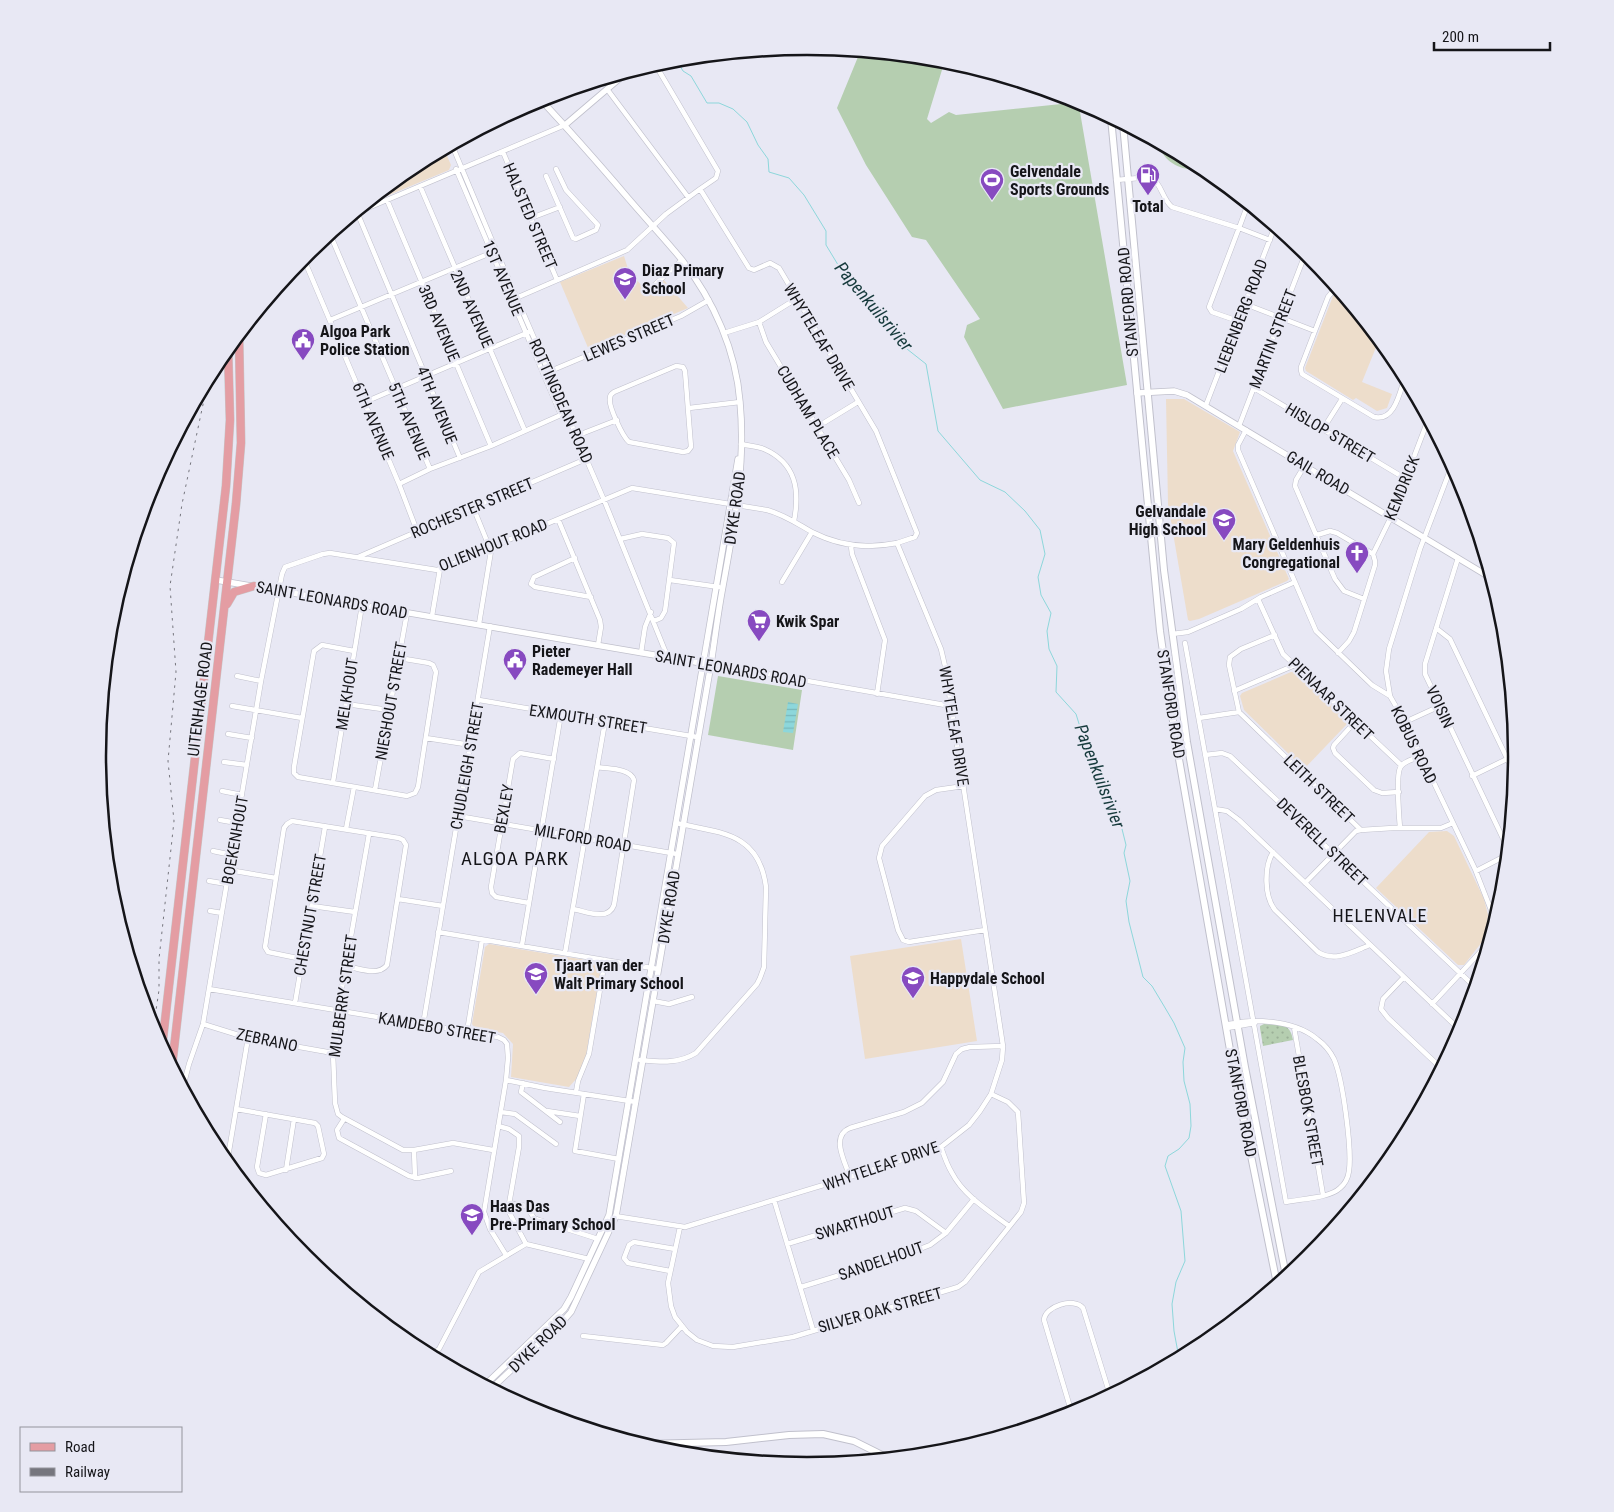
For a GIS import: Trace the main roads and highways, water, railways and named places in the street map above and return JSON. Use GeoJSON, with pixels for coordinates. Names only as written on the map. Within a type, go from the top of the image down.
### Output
{"type":"FeatureCollection","features":[{"type":"Feature","properties":{"kind":"main road","name":"STANFORD ROAD"},"geometry":{"type":"LineString","coordinates":[[1112,125],[1160,631],[1176,742],[1227,1026],[1234,1077],[1276,1277]]}},
{"type":"Feature","properties":{"kind":"main road","name":"STANFORD ROAD"},"geometry":{"type":"LineString","coordinates":[[1124,131],[1164,570],[1187,742],[1237,1025],[1285,1269]]}},
{"type":"Feature","properties":{"kind":"main road","name":"UITENHAGE ROAD"},"geometry":{"type":"LineString","coordinates":[[173,1055],[236,504],[241,443],[239,346]]}},
{"type":"Feature","properties":{"kind":"main road","name":"UITENHAGE ROAD"},"geometry":{"type":"LineString","coordinates":[[164,1034],[229,456],[228,361]]}},
{"type":"Feature","properties":{"kind":"main road"},"geometry":{"type":"LineString","coordinates":[[225,607],[234,592],[254,586]]}},
{"type":"Feature","properties":{"kind":"main road"},"geometry":{"type":"LineString","coordinates":[[668,1443],[726,1442],[817,1434],[850,1439],[878,1453]]}},
{"type":"Feature","properties":{"kind":"water"},"geometry":{"type":"Polygon","coordinates":[[[788,702],[798,704],[793,733],[783,732],[788,702]]]}},
{"type":"Feature","properties":{"kind":"waterway","name":"Papenkuilsrivier"},"geometry":{"type":"LineString","coordinates":[[680,66],[683,71],[691,76],[707,103],[719,103],[733,109],[747,122],[758,145],[768,159],[769,172],[789,178],[804,195],[826,231],[826,245],[843,273],[864,296],[874,303],[907,349],[926,364],[938,431],[980,480],[1005,492],[1025,511],[1040,530],[1045,554],[1038,577],[1041,595],[1051,613],[1047,631],[1049,649],[1057,666],[1056,692],[1076,714],[1093,769],[1121,825],[1126,845],[1124,853],[1130,881],[1126,901],[1129,922],[1143,977],[1152,986],[1164,1006],[1185,1048],[1183,1062],[1184,1081],[1190,1104],[1191,1126],[1189,1138],[1179,1149],[1168,1156],[1165,1166],[1181,1211],[1185,1261],[1176,1282],[1172,1304],[1178,1351]]}},
{"type":"Feature","properties":{"kind":"railway"},"geometry":{"type":"LineString","coordinates":[[155,1014],[159,990],[159,959],[174,821],[168,761],[176,672],[170,586],[182,504],[204,398]]}},
{"type":"Feature","properties":{"kind":"place","name":"Total"},"geometry":{"type":"Point","coordinates":[1148,196]}},
{"type":"Feature","properties":{"kind":"place","name":"Gelvendale Sports Grounds"},"geometry":{"type":"Point","coordinates":[992,201]}},
{"type":"Feature","properties":{"kind":"place","name":"Diaz Primary School"},"geometry":{"type":"Point","coordinates":[625,300]}},
{"type":"Feature","properties":{"kind":"place","name":"Algoa Park Police Station"},"geometry":{"type":"Point","coordinates":[303,361]}},
{"type":"Feature","properties":{"kind":"place","name":"Gelvandale High School"},"geometry":{"type":"Point","coordinates":[1224,541]}},
{"type":"Feature","properties":{"kind":"place","name":"Mary Geldenhuis Congregational"},"geometry":{"type":"Point","coordinates":[1357,574]}},
{"type":"Feature","properties":{"kind":"place","name":"Kwik Spar"},"geometry":{"type":"Point","coordinates":[759,642]}},
{"type":"Feature","properties":{"kind":"place","name":"Pieter Rademeyer Hall"},"geometry":{"type":"Point","coordinates":[515,681]}},
{"type":"Feature","properties":{"kind":"place","name":"Tjaart van der Walt Primary School"},"geometry":{"type":"Point","coordinates":[536,995]}},
{"type":"Feature","properties":{"kind":"place","name":"Happydale School"},"geometry":{"type":"Point","coordinates":[913,999]}},
{"type":"Feature","properties":{"kind":"place","name":"Haas Das Pre-Primary School"},"geometry":{"type":"Point","coordinates":[472,1236]}},
{"type":"Feature","properties":{"kind":"district","name":"ALGOA PARK"},"geometry":{"type":"Point","coordinates":[515,858]}},
{"type":"Feature","properties":{"kind":"district","name":"HELENVALE"},"geometry":{"type":"Point","coordinates":[1380,915]}}]}
